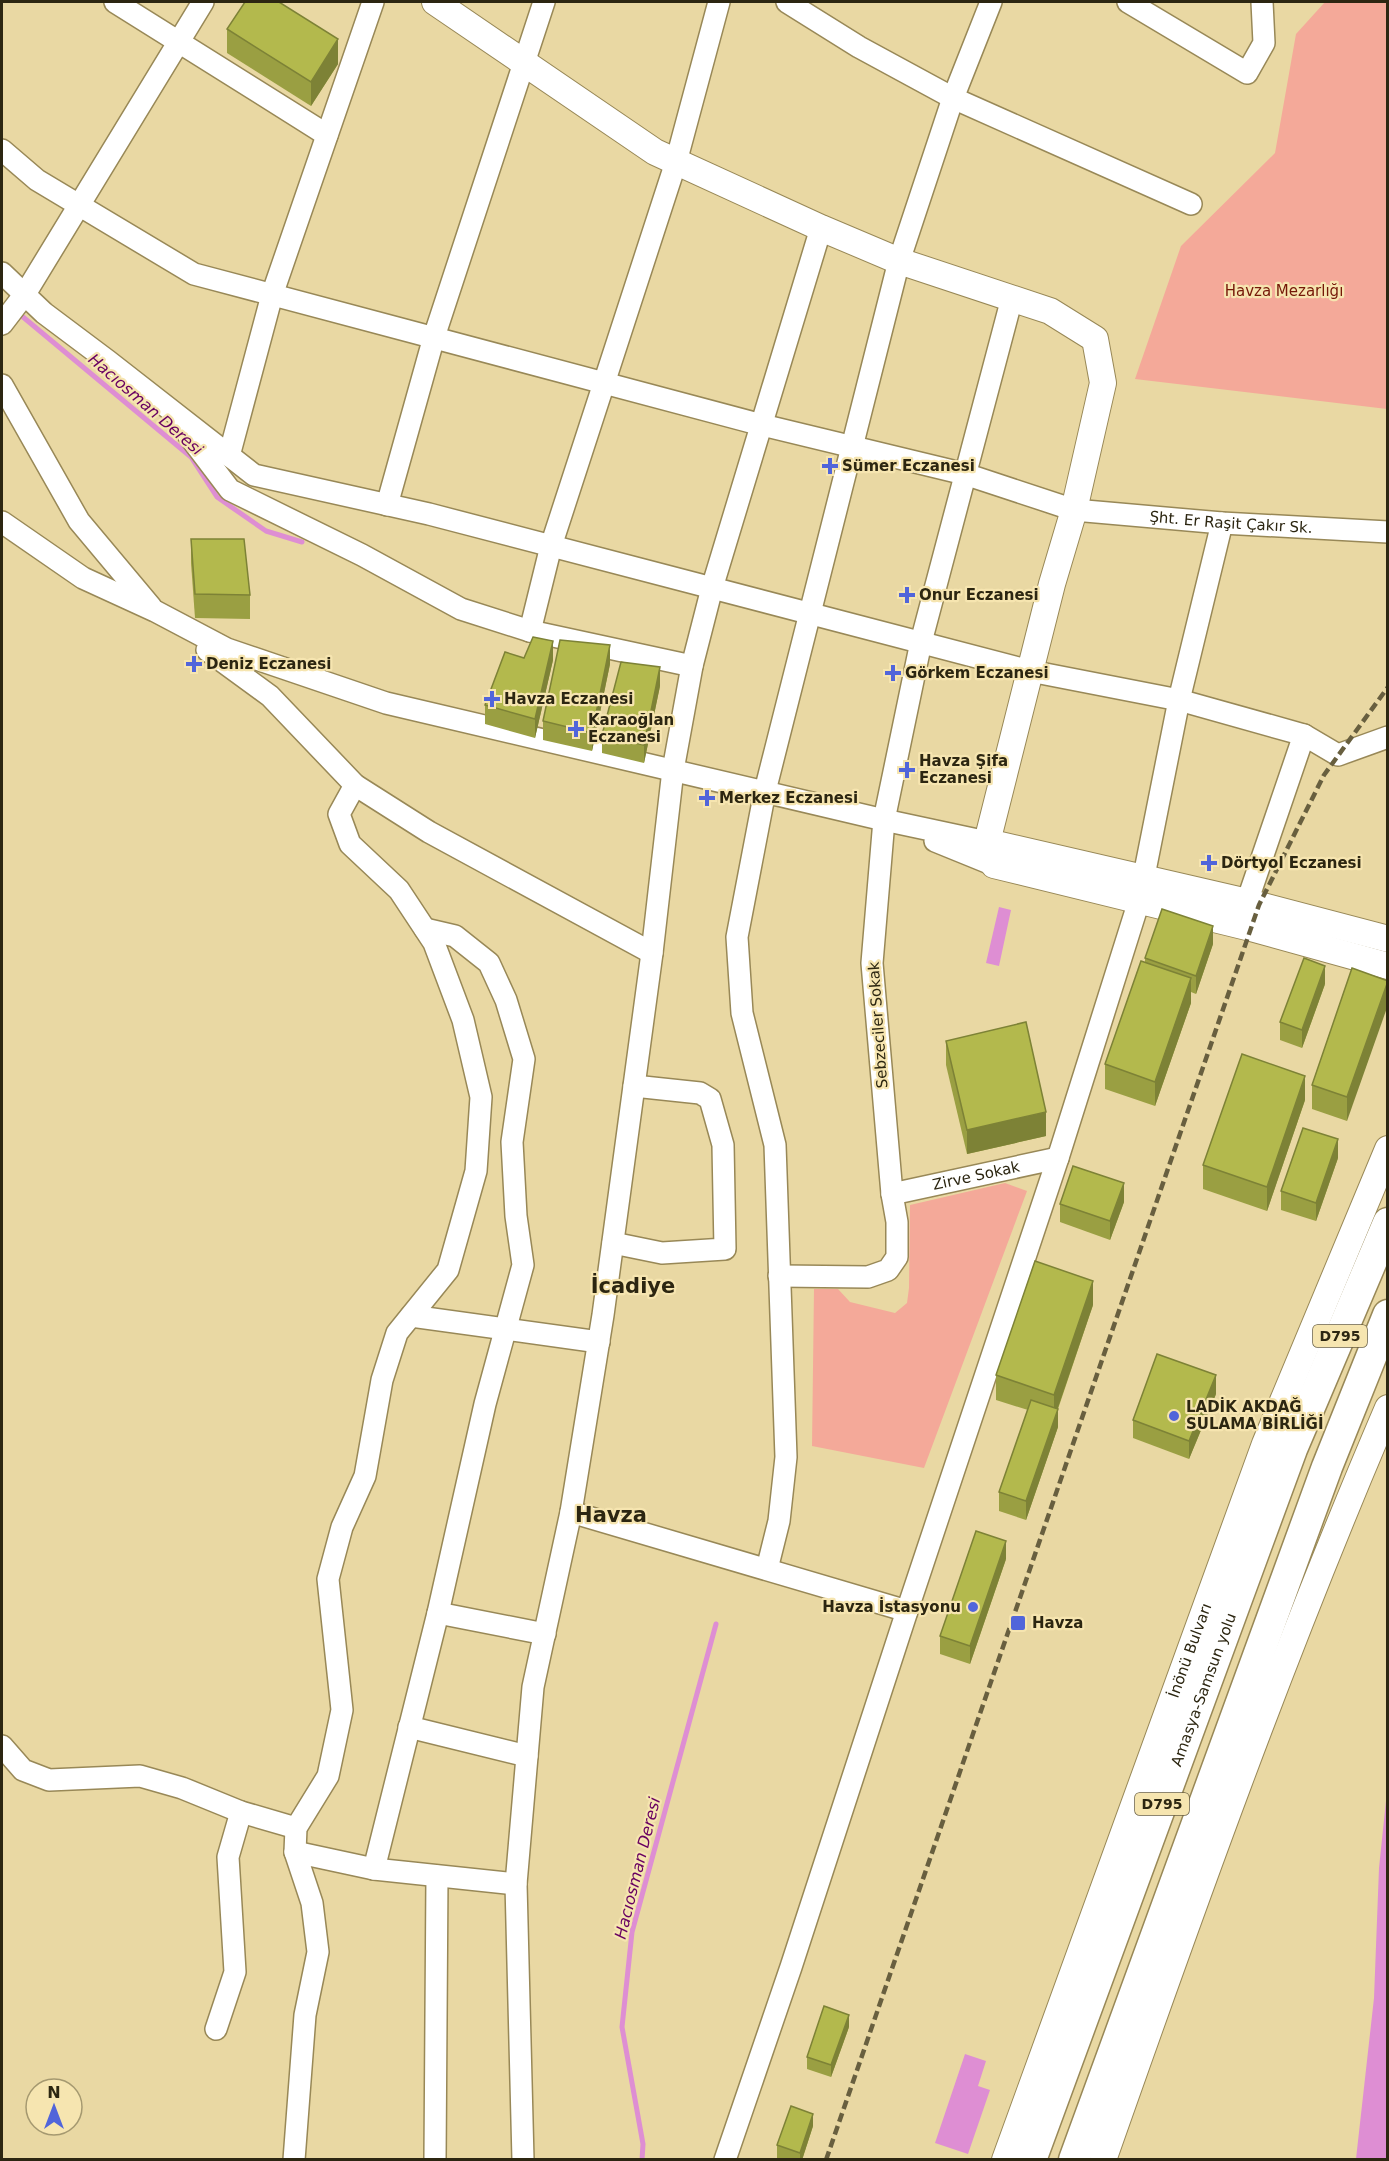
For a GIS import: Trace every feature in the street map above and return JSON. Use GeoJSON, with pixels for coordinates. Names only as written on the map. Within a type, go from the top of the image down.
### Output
{"type":"FeatureCollection","features":[{"type":"Feature","properties":{"kind":"highway","name":"Amasya-Samsun yolu"},"geometry":{"type":"LineString","coordinates":[[1031,2160],[1292,1449],[1388,1224]]}},
{"type":"Feature","properties":{"kind":"highway","name":"D795"},"geometry":{"type":"LineString","coordinates":[[1074,2160],[1327,1467],[1388,1315]]}},
{"type":"Feature","properties":{"kind":"main road"},"geometry":{"type":"LineString","coordinates":[[435,2],[655,152],[899,261],[1050,311],[1095,339],[1103,383],[1074,510],[1030,671],[990,854],[1141,889],[1247,902],[1388,939]]}},
{"type":"Feature","properties":{"kind":"main road"},"geometry":{"type":"LineString","coordinates":[[1141,889],[1251,928],[1388,966]]}},
{"type":"Feature","properties":{"kind":"main road","name":"İnönü Bulvarı"},"geometry":{"type":"LineString","coordinates":[[1005,2160],[1265,1444],[1388,1149]]}},
{"type":"Feature","properties":{"kind":"main road"},"geometry":{"type":"LineString","coordinates":[[1103,2160],[1215,1844],[1358,1478],[1388,1408]]}},
{"type":"Feature","properties":{"kind":"street"},"geometry":{"type":"LineString","coordinates":[[115,2],[327,135]]}},
{"type":"Feature","properties":{"kind":"street"},"geometry":{"type":"LineString","coordinates":[[4,322],[23,296],[203,2]]}},
{"type":"Feature","properties":{"kind":"street"},"geometry":{"type":"LineString","coordinates":[[229,456],[272,295],[373,2]]}},
{"type":"Feature","properties":{"kind":"street"},"geometry":{"type":"LineString","coordinates":[[387,505],[434,338],[544,2]]}},
{"type":"Feature","properties":{"kind":"street"},"geometry":{"type":"LineString","coordinates":[[530,631],[551,546],[676,162],[719,2]]}},
{"type":"Feature","properties":{"kind":"street"},"geometry":{"type":"LineString","coordinates":[[787,2],[859,47],[953,98],[1191,204]]}},
{"type":"Feature","properties":{"kind":"street"},"geometry":{"type":"LineString","coordinates":[[767,1569],[779,1521],[786,1457],[775,1145],[742,1013],[736,937],[765,791],[899,261],[953,98],[991,2]]}},
{"type":"Feature","properties":{"kind":"street"},"geometry":{"type":"LineString","coordinates":[[1128,2],[1247,73],[1264,43],[1262,2]]}},
{"type":"Feature","properties":{"kind":"street","name":"Şht. Er Raşit Çakır Sk."},"geometry":{"type":"LineString","coordinates":[[2,150],[37,180],[194,274],[762,425],[965,474],[1074,510],[1222,523],[1388,532]]}},
{"type":"Feature","properties":{"kind":"street"},"geometry":{"type":"LineString","coordinates":[[523,2160],[516,1884],[533,1687],[571,1512],[599,1342],[652,953],[673,770],[692,666],[712,588],[821,228]]}},
{"type":"Feature","properties":{"kind":"street"},"geometry":{"type":"LineString","coordinates":[[2,273],[23,296],[44,313],[254,476],[387,505],[551,546],[1030,671],[1179,700],[1304,735],[1338,755],[1388,737]]}},
{"type":"Feature","properties":{"kind":"street","name":"Sebzeciler Sokak"},"geometry":{"type":"LineString","coordinates":[[779,1276],[868,1278],[888,1270],[897,1257],[897,1222],[892,1194],[872,963],[884,820],[921,642],[1011,298]]}},
{"type":"Feature","properties":{"kind":"street"},"geometry":{"type":"LineString","coordinates":[[2,385],[79,521],[155,611],[270,696],[355,785],[429,832],[652,953]]}},
{"type":"Feature","properties":{"kind":"street"},"geometry":{"type":"LineString","coordinates":[[168,409],[230,489],[362,555],[461,609],[530,631],[692,666]]}},
{"type":"Feature","properties":{"kind":"street"},"geometry":{"type":"LineString","coordinates":[[2,522],[83,578],[155,611],[227,650],[386,703],[884,820],[990,854]]}},
{"type":"Feature","properties":{"kind":"street"},"geometry":{"type":"LineString","coordinates":[[725,2160],[1058,1158],[1141,889],[1179,700],[1222,523]]}},
{"type":"Feature","properties":{"kind":"street"},"geometry":{"type":"LineString","coordinates":[[1247,902],[1304,735]]}},
{"type":"Feature","properties":{"kind":"street"},"geometry":{"type":"LineString","coordinates":[[295,2157],[305,2015],[318,1952],[312,1903],[295,1852],[296,1828],[328,1776],[342,1710],[328,1579],[342,1527],[365,1476],[385,1370],[397,1333],[448,1270],[476,1171],[481,1097],[463,1020],[434,943],[399,890],[350,844],[339,814],[355,785]]}},
{"type":"Feature","properties":{"kind":"street"},"geometry":{"type":"LineString","coordinates":[[374,1869],[438,1613],[485,1404],[523,1265],[516,1216],[512,1142],[524,1059],[506,1000],[489,963],[455,936],[425,929]]}},
{"type":"Feature","properties":{"kind":"street"},"geometry":{"type":"LineString","coordinates":[[613,1243],[662,1253],[725,1249],[723,1145],[710,1100],[700,1093],[634,1086]]}},
{"type":"Feature","properties":{"kind":"street","name":"Zirve Sokak"},"geometry":{"type":"LineString","coordinates":[[892,1194],[1058,1158]]}},
{"type":"Feature","properties":{"kind":"street"},"geometry":{"type":"LineString","coordinates":[[411,1316],[599,1342]]}},
{"type":"Feature","properties":{"kind":"street"},"geometry":{"type":"LineString","coordinates":[[571,1512],[907,1611]]}},
{"type":"Feature","properties":{"kind":"street"},"geometry":{"type":"LineString","coordinates":[[438,1613],[545,1634]]}},
{"type":"Feature","properties":{"kind":"street"},"geometry":{"type":"LineString","coordinates":[[409,1726],[527,1756]]}},
{"type":"Feature","properties":{"kind":"street"},"geometry":{"type":"LineString","coordinates":[[2,1746],[23,1770],[49,1780],[140,1776],[182,1788],[241,1812],[296,1828]]}},
{"type":"Feature","properties":{"kind":"street"},"geometry":{"type":"LineString","coordinates":[[216,2029],[235,1972],[228,1857],[241,1812]]}},
{"type":"Feature","properties":{"kind":"street"},"geometry":{"type":"LineString","coordinates":[[295,1852],[374,1869],[516,1884]]}},
{"type":"Feature","properties":{"kind":"street"},"geometry":{"type":"LineString","coordinates":[[435,2160],[437,1876]]}},
{"type":"Feature","properties":{"kind":"green space","name":"Havza Mezarlığı"},"geometry":{"type":"Polygon","coordinates":[[[1325,2],[1387,2],[1387,409],[1135,379],[1181,246],[1275,153],[1296,34],[1325,2]]]}},
{"type":"Feature","properties":{"kind":"green space"},"geometry":{"type":"Polygon","coordinates":[[[1005,1183],[1027,1191],[924,1468],[812,1446],[814,1289],[838,1289],[850,1302],[895,1313],[907,1303],[910,1205],[1005,1183]]]}},
{"type":"Feature","properties":{"kind":"shaded area"},"geometry":{"type":"Polygon","coordinates":[[[999,907],[1011,910],[999,966],[986,963],[999,907]]]}},
{"type":"Feature","properties":{"kind":"shaded area"},"geometry":{"type":"Polygon","coordinates":[[[1387,1791],[1387,2159],[1356,2159],[1374,1998],[1379,1868],[1387,1791]]]}},
{"type":"Feature","properties":{"kind":"shaded area"},"geometry":{"type":"Polygon","coordinates":[[[965,2054],[986,2061],[978,2086],[990,2090],[968,2154],[935,2143],[965,2054]]]}},
{"type":"Feature","properties":{"kind":"building"},"geometry":{"type":"Polygon","coordinates":[[[245,2],[279,2],[338,39],[311,82],[227,29],[245,2]]]}},
{"type":"Feature","properties":{"kind":"building"},"geometry":{"type":"Polygon","coordinates":[[[191,539],[244,539],[250,595],[195,594],[191,539]]]}},
{"type":"Feature","properties":{"kind":"building"},"geometry":{"type":"Polygon","coordinates":[[[533,637],[553,641],[535,719],[485,705],[505,652],[524,658],[533,637]]]}},
{"type":"Feature","properties":{"kind":"building"},"geometry":{"type":"Polygon","coordinates":[[[560,640],[610,645],[592,733],[543,721],[560,640]]]}},
{"type":"Feature","properties":{"kind":"building"},"geometry":{"type":"Polygon","coordinates":[[[621,662],[660,667],[644,745],[602,735],[621,662]]]}},
{"type":"Feature","properties":{"kind":"building"},"geometry":{"type":"Polygon","coordinates":[[[1162,909],[1213,926],[1196,976],[1145,958],[1162,909]]]}},
{"type":"Feature","properties":{"kind":"building"},"geometry":{"type":"Polygon","coordinates":[[[1304,958],[1325,966],[1302,1030],[1280,1022],[1304,958]]]}},
{"type":"Feature","properties":{"kind":"building"},"geometry":{"type":"Polygon","coordinates":[[[1141,961],[1191,978],[1155,1082],[1105,1064],[1141,961]]]}},
{"type":"Feature","properties":{"kind":"building"},"geometry":{"type":"Polygon","coordinates":[[[1352,968],[1388,981],[1347,1097],[1312,1085],[1352,968]]]}},
{"type":"Feature","properties":{"kind":"building"},"geometry":{"type":"Polygon","coordinates":[[[1026,1022],[1046,1112],[967,1130],[946,1041],[1026,1022]]]}},
{"type":"Feature","properties":{"kind":"building"},"geometry":{"type":"Polygon","coordinates":[[[1242,1054],[1305,1076],[1267,1187],[1203,1165],[1242,1054]]]}},
{"type":"Feature","properties":{"kind":"building"},"geometry":{"type":"Polygon","coordinates":[[[1303,1128],[1338,1139],[1316,1203],[1281,1191],[1303,1128]]]}},
{"type":"Feature","properties":{"kind":"building"},"geometry":{"type":"Polygon","coordinates":[[[1073,1166],[1124,1183],[1110,1221],[1060,1204],[1073,1166]]]}},
{"type":"Feature","properties":{"kind":"building"},"geometry":{"type":"Polygon","coordinates":[[[1035,1261],[1093,1281],[1054,1395],[996,1375],[1035,1261]]]}},
{"type":"Feature","properties":{"kind":"building","name":"LADİK AKDAĞ SULAMA BİRLİĞİ"},"geometry":{"type":"Polygon","coordinates":[[[1157,1354],[1216,1375],[1189,1441],[1133,1420],[1157,1354]]]}},
{"type":"Feature","properties":{"kind":"building"},"geometry":{"type":"Polygon","coordinates":[[[1031,1400],[1058,1409],[1026,1501],[999,1492],[1031,1400]]]}},
{"type":"Feature","properties":{"kind":"building","name":"Havza İstasyonu"},"geometry":{"type":"Polygon","coordinates":[[[976,1531],[1006,1541],[970,1646],[940,1636],[976,1531]]]}},
{"type":"Feature","properties":{"kind":"building"},"geometry":{"type":"Polygon","coordinates":[[[824,2006],[849,2015],[831,2065],[807,2057],[824,2006]]]}},
{"type":"Feature","properties":{"kind":"building"},"geometry":{"type":"Polygon","coordinates":[[[791,2106],[813,2114],[800,2153],[777,2145],[791,2106]]]}},
{"type":"Feature","properties":{"kind":"waterway","name":"Hacıosman Deresi"},"geometry":{"type":"LineString","coordinates":[[17,312],[191,457],[217,497],[266,531],[302,542]]}},
{"type":"Feature","properties":{"kind":"waterway","name":"Hacıosman Deresi"},"geometry":{"type":"LineString","coordinates":[[642,2160],[643,2144],[622,2027],[632,1932],[716,1624]]}},
{"type":"Feature","properties":{"kind":"railway"},"geometry":{"type":"LineString","coordinates":[[826,2160],[1259,905],[1324,775],[1388,687]]}},
{"type":"Feature","properties":{"kind":"place","name":"Sümer Eczanesi"},"geometry":{"type":"Point","coordinates":[830,466]}},
{"type":"Feature","properties":{"kind":"place","name":"Onur Eczanesi"},"geometry":{"type":"Point","coordinates":[907,595]}},
{"type":"Feature","properties":{"kind":"place","name":"Deniz Eczanesi"},"geometry":{"type":"Point","coordinates":[194,664]}},
{"type":"Feature","properties":{"kind":"place","name":"Görkem Eczanesi"},"geometry":{"type":"Point","coordinates":[893,673]}},
{"type":"Feature","properties":{"kind":"place","name":"Havza Eczanesi"},"geometry":{"type":"Point","coordinates":[492,699]}},
{"type":"Feature","properties":{"kind":"place","name":"Karaoğlan Eczanesi"},"geometry":{"type":"Point","coordinates":[576,729]}},
{"type":"Feature","properties":{"kind":"place","name":"Havza Şifa Eczanesi"},"geometry":{"type":"Point","coordinates":[907,770]}},
{"type":"Feature","properties":{"kind":"place","name":"Merkez Eczanesi"},"geometry":{"type":"Point","coordinates":[707,798]}},
{"type":"Feature","properties":{"kind":"place","name":"Dörtyol Eczanesi"},"geometry":{"type":"Point","coordinates":[1209,863]}},
{"type":"Feature","properties":{"kind":"place","name":"LADİK AKDAĞ SULAMA BİRLİĞİ"},"geometry":{"type":"Point","coordinates":[1174,1416]}},
{"type":"Feature","properties":{"kind":"place","name":"Havza İstasyonu"},"geometry":{"type":"Point","coordinates":[973,1607]}},
{"type":"Feature","properties":{"kind":"place","name":"Havza"},"geometry":{"type":"Point","coordinates":[1018,1623]}},
{"type":"Feature","properties":{"kind":"district","name":"İcadiye"},"geometry":{"type":"Point","coordinates":[633,1286]}},
{"type":"Feature","properties":{"kind":"district","name":"Havza"},"geometry":{"type":"Point","coordinates":[611,1515]}}]}
